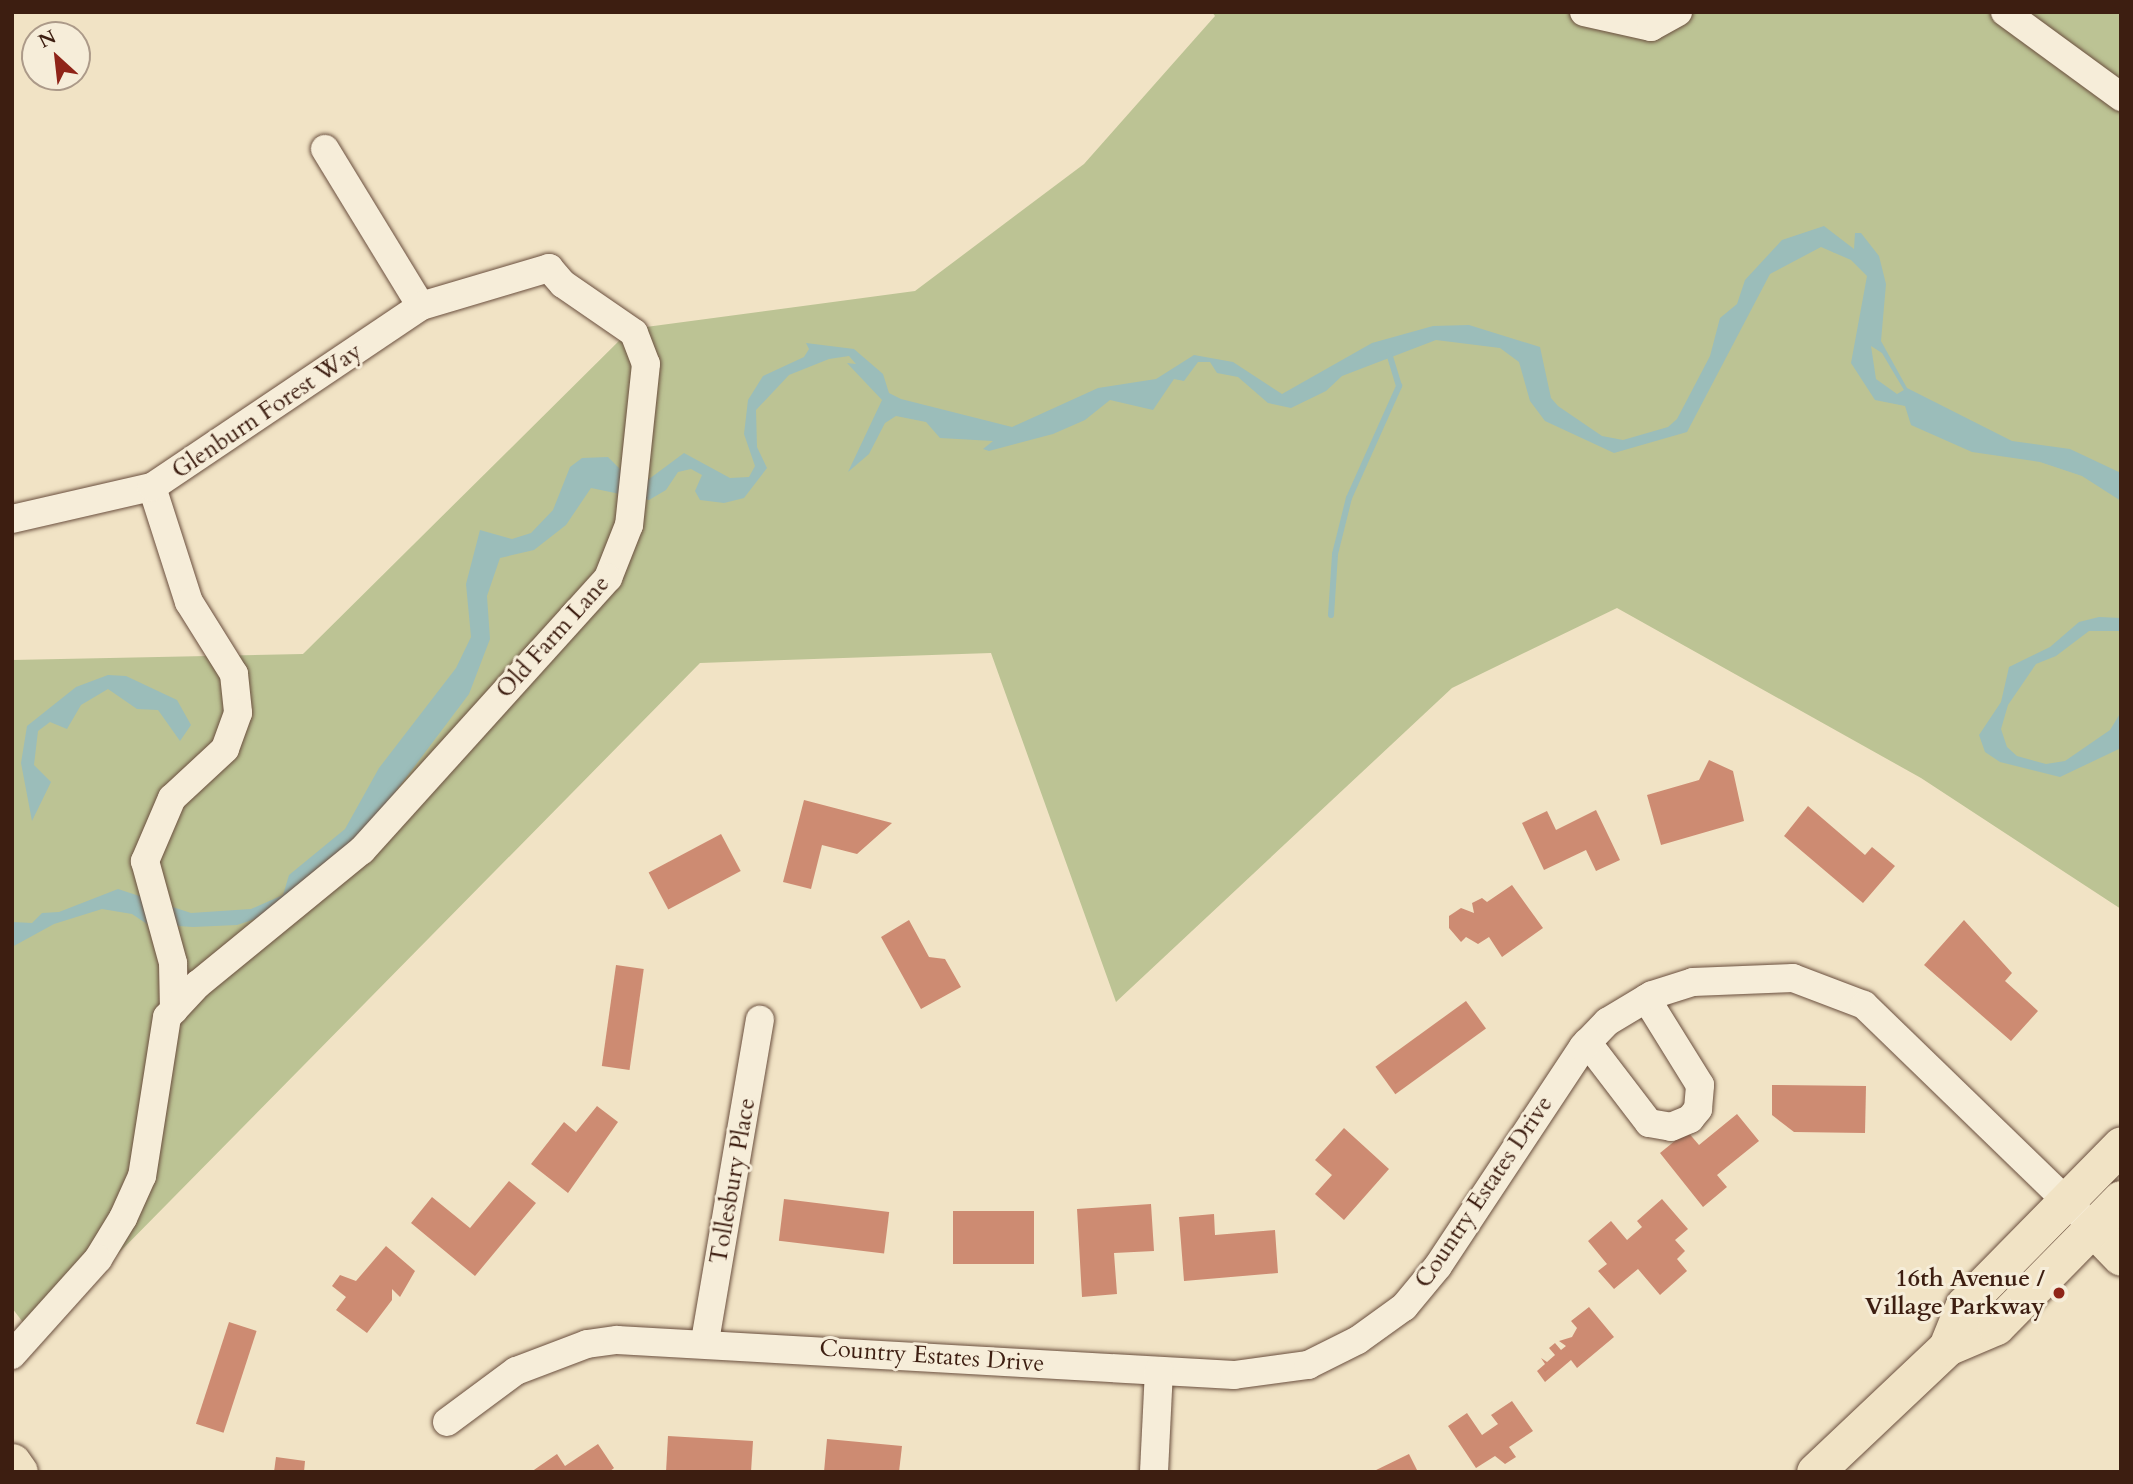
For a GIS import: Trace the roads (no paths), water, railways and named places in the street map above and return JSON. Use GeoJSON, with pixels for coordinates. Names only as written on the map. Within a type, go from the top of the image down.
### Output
{"type":"FeatureCollection","features":[{"type":"Feature","properties":{"kind":"main road"},"geometry":{"type":"LineString","coordinates":[[1947,1347],[1964,1305],[2121,1145]]}},
{"type":"Feature","properties":{"kind":"main road"},"geometry":{"type":"LineString","coordinates":[[1815,1472],[1947,1347],[1996,1326],[2121,1199]]}},
{"type":"Feature","properties":{"kind":"main road"},"geometry":{"type":"LineString","coordinates":[[2093,1228],[2121,1257]]}},
{"type":"Feature","properties":{"kind":"main road"},"geometry":{"type":"LineString","coordinates":[[12,1462],[19,1472]]}},
{"type":"Feature","properties":{"kind":"street"},"geometry":{"type":"LineString","coordinates":[[1584,12],[1651,27],[1678,12]]}},
{"type":"Feature","properties":{"kind":"street"},"geometry":{"type":"LineString","coordinates":[[2005,12],[2121,97]]}},
{"type":"Feature","properties":{"kind":"street"},"geometry":{"type":"LineString","coordinates":[[325,149],[421,306]]}},
{"type":"Feature","properties":{"kind":"street","name":"Old Farm Lane"},"geometry":{"type":"LineString","coordinates":[[174,1010],[198,984],[362,850],[608,578],[621,554],[646,379],[634,333],[564,284],[549,268],[421,306]]}},
{"type":"Feature","properties":{"kind":"street","name":"Glenburn Forest Way"},"geometry":{"type":"LineString","coordinates":[[12,1355],[98,1259],[123,1218],[142,1177],[167,1017],[174,1010],[173,963],[145,861],[172,798],[225,748],[238,713],[234,674],[190,602],[152,487],[421,306]]}},
{"type":"Feature","properties":{"kind":"street"},"geometry":{"type":"LineString","coordinates":[[12,519],[152,487]]}},
{"type":"Feature","properties":{"kind":"street","name":"Country Estates Drive"},"geometry":{"type":"LineString","coordinates":[[447,1422],[516,1371],[587,1344],[705,1341],[1234,1376],[1308,1365],[1394,1316],[1438,1266],[1587,1042],[1607,1022],[1646,998],[1693,982],[1752,976],[1793,978],[1864,1005],[2093,1228]]}},
{"type":"Feature","properties":{"kind":"street"},"geometry":{"type":"LineString","coordinates":[[1587,1042],[1649,1123],[1671,1127],[1690,1119],[1698,1109],[1700,1085],[1646,998]]}},
{"type":"Feature","properties":{"kind":"street","name":"Tollesbury Place"},"geometry":{"type":"LineString","coordinates":[[705,1341],[760,1020]]}},
{"type":"Feature","properties":{"kind":"street"},"geometry":{"type":"LineString","coordinates":[[1154,1472],[1159,1371]]}},
{"type":"Feature","properties":{"kind":"water"},"geometry":{"type":"Polygon","coordinates":[[[1824,226],[1854,249],[1855,233],[1861,233],[1879,256],[1886,284],[1881,341],[1907,388],[2012,441],[2070,449],[2121,473],[2121,501],[2082,476],[2040,462],[1972,452],[1911,425],[1905,406],[1875,400],[1851,363],[1867,276],[1851,260],[1821,247],[1770,274],[1687,432],[1614,453],[1545,421],[1530,401],[1519,362],[1500,348],[1436,340],[1342,376],[1326,391],[1291,408],[1268,403],[1238,377],[1217,373],[1210,362],[1198,362],[1184,381],[1174,379],[1153,410],[1110,400],[1085,420],[1053,434],[989,451],[983,449],[993,441],[940,438],[926,422],[896,416],[885,423],[869,454],[848,472],[882,400],[847,363],[856,364],[849,356],[829,359],[789,375],[756,410],[757,447],[767,468],[744,498],[724,503],[700,500],[695,491],[702,475],[691,469],[678,472],[666,490],[649,500],[591,488],[566,525],[534,550],[500,558],[487,596],[490,639],[469,694],[366,831],[271,914],[237,925],[193,927],[147,924],[132,914],[102,909],[54,924],[12,947],[12,922],[32,923],[42,913],[59,912],[118,889],[191,913],[251,909],[283,895],[289,875],[345,829],[379,768],[456,668],[471,637],[466,584],[480,530],[512,539],[531,533],[553,510],[570,467],[582,458],[608,457],[626,475],[645,482],[684,453],[730,478],[749,477],[755,466],[744,434],[748,400],[763,376],[804,357],[809,349],[806,343],[854,349],[883,374],[889,393],[901,399],[1012,427],[1098,388],[1156,379],[1194,355],[1233,362],[1282,394],[1372,343],[1433,326],[1469,325],[1540,347],[1551,398],[1558,406],[1602,436],[1623,440],[1668,427],[1677,419],[1710,356],[1720,318],[1737,304],[1745,280],[1782,240],[1824,226]],[[1871,346],[1876,379],[1897,394],[1904,390],[1882,353],[1871,346]]]}},
{"type":"Feature","properties":{"kind":"water"},"geometry":{"type":"Polygon","coordinates":[[[2099,617],[2121,618],[2121,631],[2089,631],[2056,656],[2036,664],[2008,705],[2001,729],[2007,747],[2017,756],[2046,764],[2065,761],[2110,730],[2121,712],[2121,748],[2060,777],[2000,762],[1985,752],[1979,735],[2001,702],[2009,667],[2050,647],[2079,622],[2099,617]]]}},
{"type":"Feature","properties":{"kind":"water"},"geometry":{"type":"Polygon","coordinates":[[[108,675],[126,676],[177,700],[191,725],[180,741],[158,710],[137,709],[108,689],[81,705],[67,729],[50,722],[38,731],[34,765],[51,782],[32,821],[21,763],[27,726],[76,687],[108,675]]]}},
{"type":"Feature","properties":{"kind":"waterway"},"geometry":{"type":"LineString","coordinates":[[1331,615],[1335,554],[1349,498],[1399,386],[1389,354]]}},
{"type":"Feature","properties":{"kind":"place","name":"16th Avenue / Village Parkway"},"geometry":{"type":"Point","coordinates":[2059,1293]}}]}
